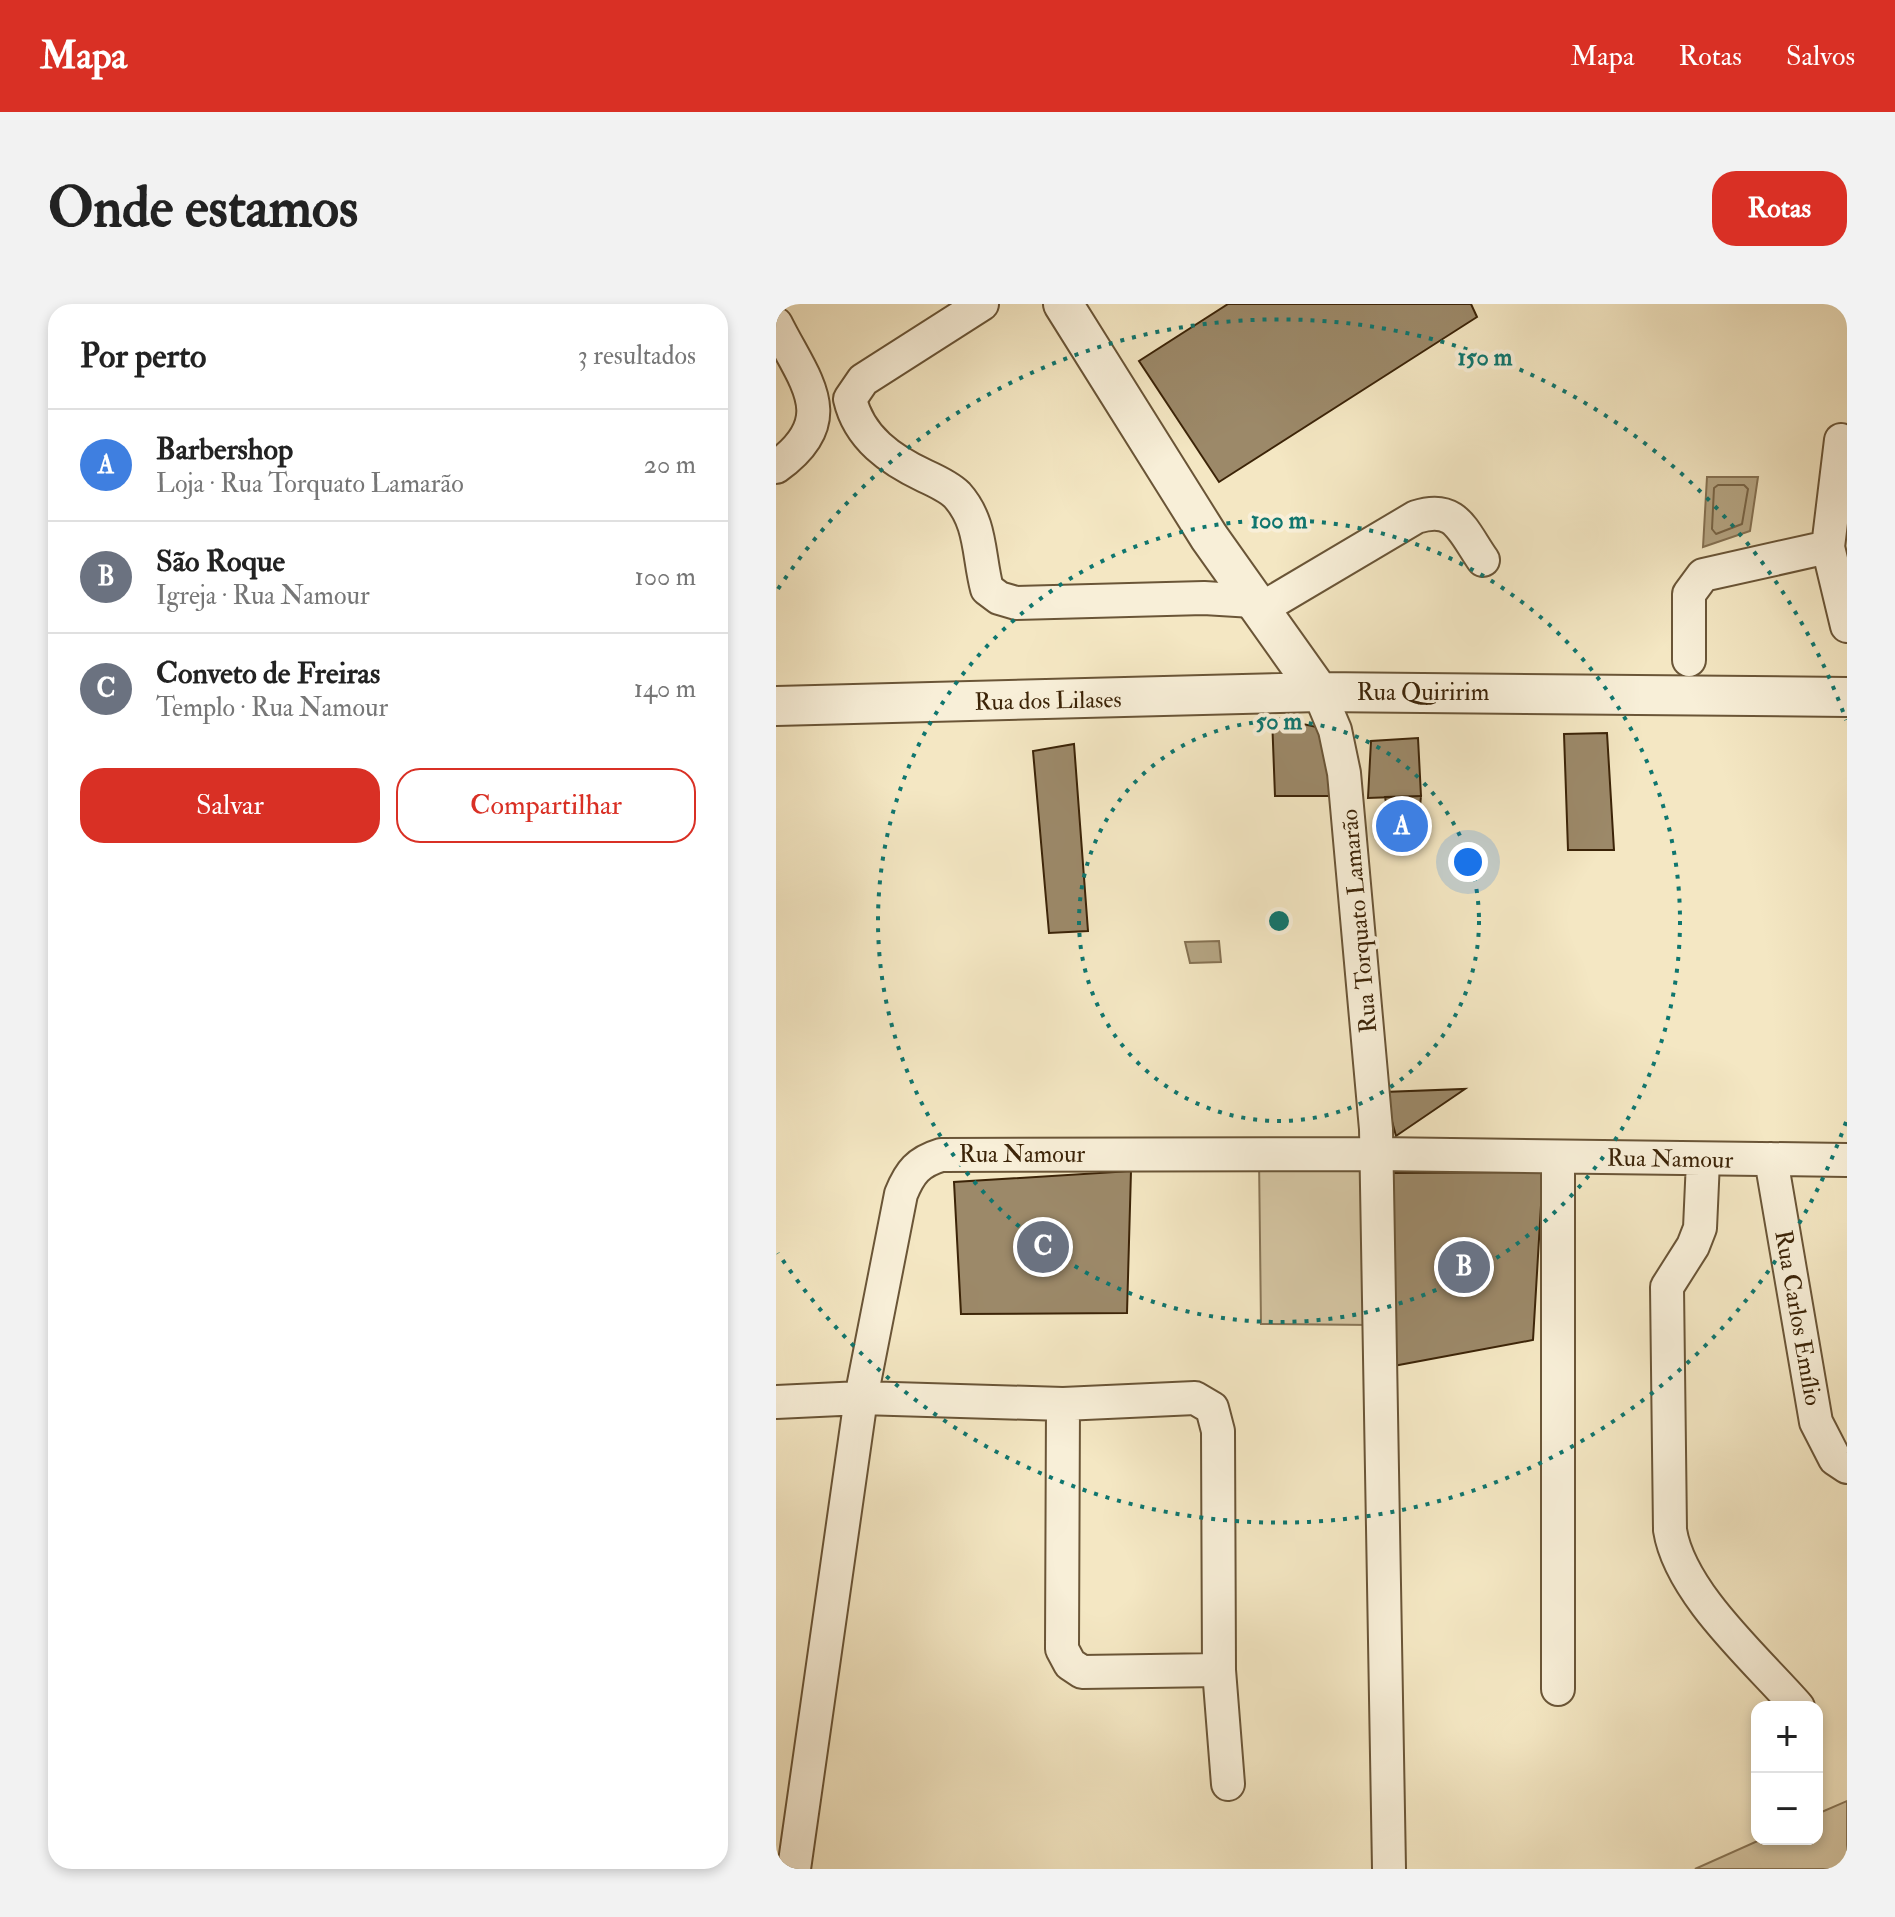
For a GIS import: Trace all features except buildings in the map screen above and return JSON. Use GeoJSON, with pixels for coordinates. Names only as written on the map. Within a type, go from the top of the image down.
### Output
{"type":"FeatureCollection","features":[{"type":"Feature","properties":{"kind":"street"},"geometry":{"type":"LineString","coordinates":[[982,304],[863,380],[850,399],[869,437],[882,452],[955,493],[969,511],[980,537],[987,589],[999,598],[1016,603],[1204,598],[1256,605],[1416,517],[1437,510],[1452,516],[1483,560]]}},
{"type":"Feature","properties":{"kind":"street"},"geometry":{"type":"LineString","coordinates":[[1063,304],[1256,605],[1319,692]]}},
{"type":"Feature","properties":{"kind":"street"},"geometry":{"type":"LineString","coordinates":[[776,324],[810,391],[815,419],[800,450],[776,467]]}},
{"type":"Feature","properties":{"kind":"street"},"geometry":{"type":"LineString","coordinates":[[1841,440],[1828,547],[1847,626]]}},
{"type":"Feature","properties":{"kind":"street"},"geometry":{"type":"LineString","coordinates":[[1689,660],[1689,594],[1703,575],[1828,547]]}},
{"type":"Feature","properties":{"kind":"street","name":"Rua Quiririm"},"geometry":{"type":"LineString","coordinates":[[1319,692],[1847,697]]}},
{"type":"Feature","properties":{"kind":"street","name":"Rua dos Lilases"},"geometry":{"type":"LineString","coordinates":[[776,706],[1319,692]]}},
{"type":"Feature","properties":{"kind":"street","name":"Rua Torquato Lamarão"},"geometry":{"type":"LineString","coordinates":[[1319,692],[1335,730],[1344,773],[1354,857],[1377,1154],[1389,1869]]}},
{"type":"Feature","properties":{"kind":"street","name":"Rua Namour"},"geometry":{"type":"LineString","coordinates":[[794,1869],[861,1398],[901,1194],[909,1173],[924,1160],[941,1155],[1377,1154],[1703,1161],[1847,1160]]}},
{"type":"Feature","properties":{"kind":"street"},"geometry":{"type":"LineString","coordinates":[[1558,1157],[1558,1689]]}},
{"type":"Feature","properties":{"kind":"street","name":"Rua Carlos Emílio"},"geometry":{"type":"LineString","coordinates":[[1771,1159],[1816,1422],[1835,1459],[1847,1467]]}},
{"type":"Feature","properties":{"kind":"street"},"geometry":{"type":"LineString","coordinates":[[1703,1161],[1700,1228],[1693,1246],[1667,1287],[1670,1515],[1674,1553],[1702,1599],[1793,1701]]}},
{"type":"Feature","properties":{"kind":"street"},"geometry":{"type":"LineString","coordinates":[[776,1402],[861,1398],[1063,1404],[1195,1398],[1212,1408],[1218,1431],[1219,1670],[1228,1784]]}},
{"type":"Feature","properties":{"kind":"street"},"geometry":{"type":"LineString","coordinates":[[1063,1404],[1062,1649],[1070,1664],[1082,1672],[1219,1670]]}},
{"type":"Feature","properties":{"kind":"shaded area"},"geometry":{"type":"Polygon","coordinates":[[[1259,1158],[1390,1165],[1391,1193],[1371,1325],[1261,1324],[1259,1158]]]}},
{"type":"Feature","properties":{"kind":"shaded area"},"geometry":{"type":"Polygon","coordinates":[[[1847,1801],[1847,1869],[1695,1869],[1751,1844],[1823,1845],[1823,1811],[1847,1801]]]}},
{"type":"Feature","properties":{"kind":"water"},"geometry":{"type":"Polygon","coordinates":[[[1707,477],[1758,477],[1750,531],[1703,547],[1707,477]]]}},
{"type":"Feature","properties":{"kind":"water"},"geometry":{"type":"Polygon","coordinates":[[[1219,941],[1221,962],[1190,963],[1185,942],[1219,941]]]}},
{"type":"Feature","properties":{"kind":"place","name":"Barbershop"},"geometry":{"type":"Point","coordinates":[1402,826]}},
{"type":"Feature","properties":{"kind":"place","name":"Conveto de Freiras"},"geometry":{"type":"Point","coordinates":[1043,1247]}},
{"type":"Feature","properties":{"kind":"place","name":"São Roque"},"geometry":{"type":"Point","coordinates":[1464,1267]}}]}
